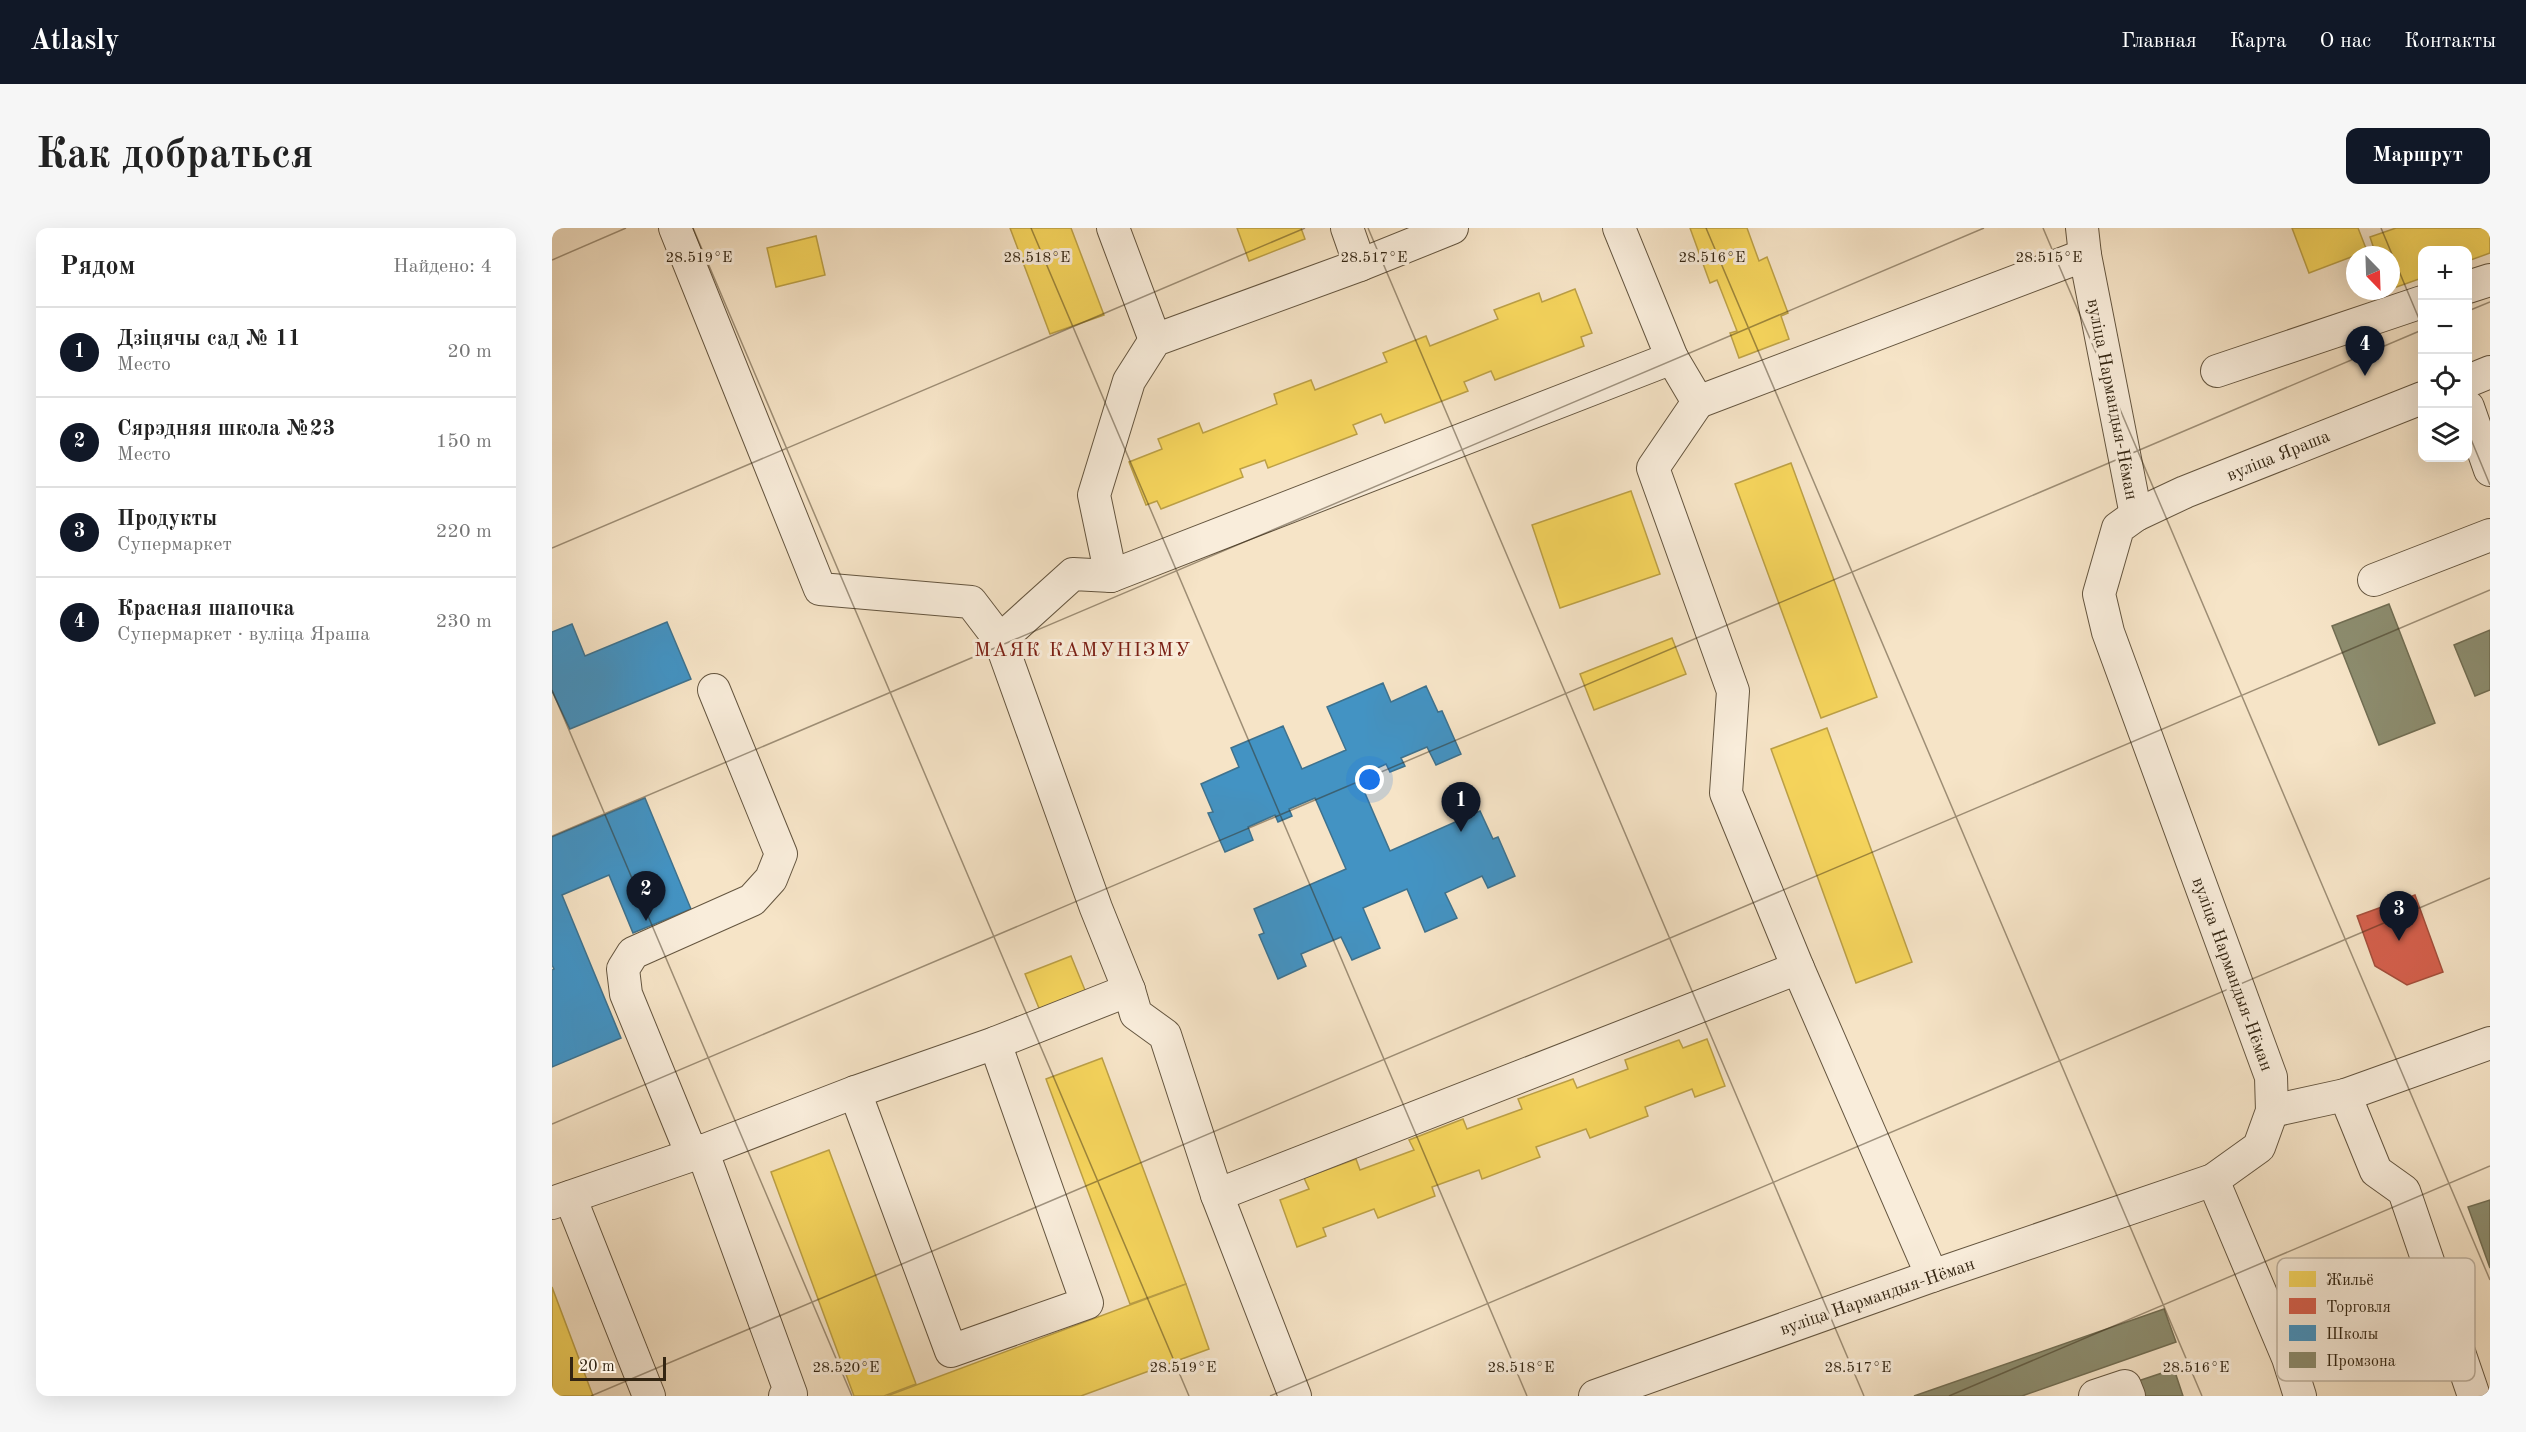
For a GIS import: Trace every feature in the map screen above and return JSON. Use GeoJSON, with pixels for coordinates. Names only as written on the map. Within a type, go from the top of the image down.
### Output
{"type":"FeatureCollection","features":[{"type":"Feature","properties":{"kind":"street"},"geometry":{"type":"LineString","coordinates":[[675,228],[820,589],[971,602],[1000,640],[1136,1014],[1165,1035],[1217,1195],[1295,1396]]}},
{"type":"Feature","properties":{"kind":"street"},"geometry":{"type":"LineString","coordinates":[[1113,228],[1155,340]]}},
{"type":"Feature","properties":{"kind":"street"},"geometry":{"type":"LineString","coordinates":[[1347,228],[1360,265]]}},
{"type":"Feature","properties":{"kind":"street"},"geometry":{"type":"LineString","coordinates":[[1111,576],[1094,495],[1128,381],[1155,340],[1360,265],[1452,228]]}},
{"type":"Feature","properties":{"kind":"street"},"geometry":{"type":"LineString","coordinates":[[1619,228],[1672,358],[1698,402]]}},
{"type":"Feature","properties":{"kind":"street"},"geometry":{"type":"LineString","coordinates":[[1932,1276],[1798,968],[1726,793],[1733,691],[1653,468],[1698,402],[2083,241]]}},
{"type":"Feature","properties":{"kind":"street","name":"вуліца Нармандыя-Нёман"},"geometry":{"type":"LineString","coordinates":[[1595,1396],[1932,1276],[2213,1180],[2259,1147],[2272,1111],[2271,1077],[2108,632],[2099,594],[2118,528],[2136,515],[2083,241]]}},
{"type":"Feature","properties":{"kind":"street"},"geometry":{"type":"LineString","coordinates":[[2472,286],[2490,280]]}},
{"type":"Feature","properties":{"kind":"street"},"geometry":{"type":"LineString","coordinates":[[2217,371],[2418,303]]}},
{"type":"Feature","properties":{"kind":"street"},"geometry":{"type":"LineString","coordinates":[[1000,640],[1073,574],[1111,576],[1672,358]]}},
{"type":"Feature","properties":{"kind":"street"},"geometry":{"type":"LineString","coordinates":[[2472,379],[2490,372]]}},
{"type":"Feature","properties":{"kind":"street","name":"вуліца Яраша"},"geometry":{"type":"LineString","coordinates":[[2136,515],[2185,492],[2418,400]]}},
{"type":"Feature","properties":{"kind":"street"},"geometry":{"type":"LineString","coordinates":[[2468,408],[2490,470]]}},
{"type":"Feature","properties":{"kind":"street"},"geometry":{"type":"LineString","coordinates":[[2374,580],[2490,535]]}},
{"type":"Feature","properties":{"kind":"street"},"geometry":{"type":"LineString","coordinates":[[714,690],[781,854],[771,879],[752,900],[633,953],[623,969],[626,994],[697,1152],[791,1394],[785,1396]]}},
{"type":"Feature","properties":{"kind":"street"},"geometry":{"type":"LineString","coordinates":[[1217,1195],[1798,968]]}},
{"type":"Feature","properties":{"kind":"street"},"geometry":{"type":"LineString","coordinates":[[649,1396],[561,1200],[995,1043],[1129,990]]}},
{"type":"Feature","properties":{"kind":"street"},"geometry":{"type":"LineString","coordinates":[[855,1092],[951,1352],[1087,1304],[995,1043]]}},
{"type":"Feature","properties":{"kind":"street"},"geometry":{"type":"LineString","coordinates":[[2272,1111],[2345,1095],[2490,1043]]}},
{"type":"Feature","properties":{"kind":"street"},"geometry":{"type":"LineString","coordinates":[[2345,1095],[2376,1171],[2404,1191],[2427,1258]]}},
{"type":"Feature","properties":{"kind":"street"},"geometry":{"type":"LineString","coordinates":[[2213,1180],[2277,1332]]}},
{"type":"Feature","properties":{"kind":"street"},"geometry":{"type":"LineString","coordinates":[[2295,1381],[2300,1396]]}},
{"type":"Feature","properties":{"kind":"street"},"geometry":{"type":"LineString","coordinates":[[2469,1381],[2474,1396]]}},
{"type":"Feature","properties":{"kind":"street"},"geometry":{"type":"LineString","coordinates":[[2095,1396],[2126,1386],[2129,1396]]}},
{"type":"Feature","properties":{"kind":"building: Жильё"},"geometry":{"type":"Polygon","coordinates":[[[1010,228],[1071,228],[1104,315],[1050,334],[1010,228]]]}},
{"type":"Feature","properties":{"kind":"building: Жильё"},"geometry":{"type":"Polygon","coordinates":[[[1237,228],[1301,228],[1305,239],[1249,261],[1237,228]]]}},
{"type":"Feature","properties":{"kind":"building: Жильё"},"geometry":{"type":"Polygon","coordinates":[[[1690,228],[1747,228],[1759,261],[1767,257],[1788,313],[1781,316],[1789,339],[1739,358],[1730,333],[1737,331],[1717,280],[1710,283],[1690,228]]]}},
{"type":"Feature","properties":{"kind":"building: Жильё"},"geometry":{"type":"Polygon","coordinates":[[[2292,228],[2358,228],[2365,246],[2346,246],[2346,259],[2309,273],[2292,228]]]}},
{"type":"Feature","properties":{"kind":"building: Жильё"},"geometry":{"type":"Polygon","coordinates":[[[2396,228],[2490,228],[2490,253],[2472,260],[2472,246],[2418,246],[2418,279],[2400,286],[2400,246],[2373,246],[2370,237],[2396,228]]]}},
{"type":"Feature","properties":{"kind":"building: Жильё"},"geometry":{"type":"Polygon","coordinates":[[[816,236],[825,275],[776,287],[767,248],[816,236]]]}},
{"type":"Feature","properties":{"kind":"building: Жильё"},"geometry":{"type":"Polygon","coordinates":[[[1575,289],[1592,333],[1581,337],[1584,346],[1495,380],[1491,371],[1464,382],[1468,391],[1385,423],[1381,414],[1353,425],[1357,434],[1268,468],[1265,460],[1240,469],[1243,477],[1161,509],[1157,501],[1146,505],[1129,462],[1162,449],[1158,439],[1199,423],[1203,433],[1277,404],[1274,394],[1311,380],[1315,390],[1387,362],[1383,353],[1426,336],[1430,346],[1498,319],[1494,310],[1539,293],[1542,302],[1575,289]]]}},
{"type":"Feature","properties":{"kind":"building: Жильё"},"geometry":{"type":"Polygon","coordinates":[[[1791,463],[1877,697],[1821,718],[1735,484],[1791,463]]]}},
{"type":"Feature","properties":{"kind":"building: Жильё"},"geometry":{"type":"Polygon","coordinates":[[[1631,491],[1660,574],[1560,608],[1532,525],[1631,491]]]}},
{"type":"Feature","properties":{"kind":"building: Жильё"},"geometry":{"type":"Polygon","coordinates":[[[1672,638],[1686,674],[1594,710],[1580,674],[1672,638]]]}},
{"type":"Feature","properties":{"kind":"building: Жильё"},"geometry":{"type":"Polygon","coordinates":[[[1827,728],[1912,962],[1856,983],[1771,749],[1827,728]]]}},
{"type":"Feature","properties":{"kind":"building: Жильё"},"geometry":{"type":"Polygon","coordinates":[[[1071,956],[1087,995],[1041,1013],[1025,974],[1071,956]]]}},
{"type":"Feature","properties":{"kind":"building: Жильё"},"geometry":{"type":"Polygon","coordinates":[[[1707,1039],[1725,1086],[1695,1097],[1692,1089],[1645,1107],[1648,1116],[1590,1138],[1586,1129],[1536,1147],[1540,1157],[1482,1179],[1479,1170],[1432,1187],[1435,1196],[1378,1218],[1374,1209],[1323,1228],[1326,1236],[1297,1247],[1280,1200],[1309,1189],[1304,1178],[1356,1159],[1360,1170],[1414,1150],[1409,1140],[1463,1119],[1467,1129],[1522,1109],[1518,1099],[1573,1079],[1577,1088],[1628,1069],[1625,1060],[1679,1040],[1683,1048],[1707,1039]]]}},
{"type":"Feature","properties":{"kind":"building: Жильё"},"geometry":{"type":"Polygon","coordinates":[[[1102,1058],[1186,1284],[1130,1304],[1046,1079],[1102,1058]]]}},
{"type":"Feature","properties":{"kind":"building: Жильё"},"geometry":{"type":"Polygon","coordinates":[[[829,1150],[916,1384],[884,1396],[854,1396],[771,1172],[829,1150]]]}},
{"type":"Feature","properties":{"kind":"building: Жильё"},"geometry":{"type":"Polygon","coordinates":[[[1186,1284],[1209,1349],[1081,1396],[887,1396],[1186,1284]]]}},
{"type":"Feature","properties":{"kind":"building: Жильё"},"geometry":{"type":"Polygon","coordinates":[[[552,1287],[593,1396],[552,1396],[552,1287]]]}},
{"type":"Feature","properties":{"kind":"building: Торговля"},"geometry":{"type":"Polygon","coordinates":[[[2415,895],[2443,972],[2407,985],[2375,966],[2357,916],[2415,895]]]}},
{"type":"Feature","properties":{"kind":"building: Школы"},"geometry":{"type":"Polygon","coordinates":[[[667,622],[691,679],[570,729],[552,691],[552,632],[572,624],[585,656],[667,622]]]}},
{"type":"Feature","properties":{"kind":"building: Школы"},"geometry":{"type":"Polygon","coordinates":[[[1383,683],[1391,702],[1426,686],[1438,712],[1442,711],[1461,754],[1436,765],[1427,747],[1401,758],[1405,766],[1390,772],[1386,764],[1358,777],[1390,851],[1480,811],[1493,839],[1498,837],[1515,876],[1488,888],[1482,876],[1445,893],[1457,918],[1425,932],[1407,889],[1363,908],[1380,948],[1352,960],[1341,937],[1301,954],[1306,966],[1278,979],[1259,935],[1264,933],[1254,909],[1346,869],[1315,798],[1289,809],[1292,816],[1278,822],[1275,815],[1248,827],[1253,840],[1225,852],[1208,813],[1213,812],[1201,784],[1239,767],[1231,748],[1283,726],[1302,769],[1346,750],[1327,707],[1383,683]]]}},
{"type":"Feature","properties":{"kind":"building: Школы"},"geometry":{"type":"Polygon","coordinates":[[[645,798],[691,909],[633,933],[609,875],[562,895],[621,1038],[552,1067],[552,970],[554,969],[552,965],[552,837],[645,798]]]}},
{"type":"Feature","properties":{"kind":"building: Промзона"},"geometry":{"type":"Polygon","coordinates":[[[2389,604],[2435,723],[2379,745],[2332,626],[2389,604]]]}},
{"type":"Feature","properties":{"kind":"building: Промзона"},"geometry":{"type":"Polygon","coordinates":[[[2490,630],[2490,690],[2475,696],[2454,645],[2490,630]]]}},
{"type":"Feature","properties":{"kind":"building: Промзона"},"geometry":{"type":"Polygon","coordinates":[[[2490,1200],[2490,1268],[2468,1207],[2490,1200]]]}},
{"type":"Feature","properties":{"kind":"building: Промзона"},"geometry":{"type":"Polygon","coordinates":[[[2164,1309],[2176,1342],[2022,1396],[1914,1396],[2164,1309]]]}},
{"type":"Feature","properties":{"kind":"building: Промзона"},"geometry":{"type":"Polygon","coordinates":[[[2174,1369],[2183,1396],[2143,1396],[2138,1381],[2174,1369]]]}},
{"type":"Feature","properties":{"kind":"place","name":"Красная шапочка"},"geometry":{"type":"Point","coordinates":[2365,376]}},
{"type":"Feature","properties":{"kind":"place","name":"Дзіцячы сад № 11"},"geometry":{"type":"Point","coordinates":[1461,832]}},
{"type":"Feature","properties":{"kind":"place","name":"Сярэдняя школа №23"},"geometry":{"type":"Point","coordinates":[646,921]}},
{"type":"Feature","properties":{"kind":"place","name":"Продукты"},"geometry":{"type":"Point","coordinates":[2399,941]}},
{"type":"Feature","properties":{"kind":"district","name":"МАЯК КАМУНІЗМУ"},"geometry":{"type":"Point","coordinates":[1083,649]}}]}
